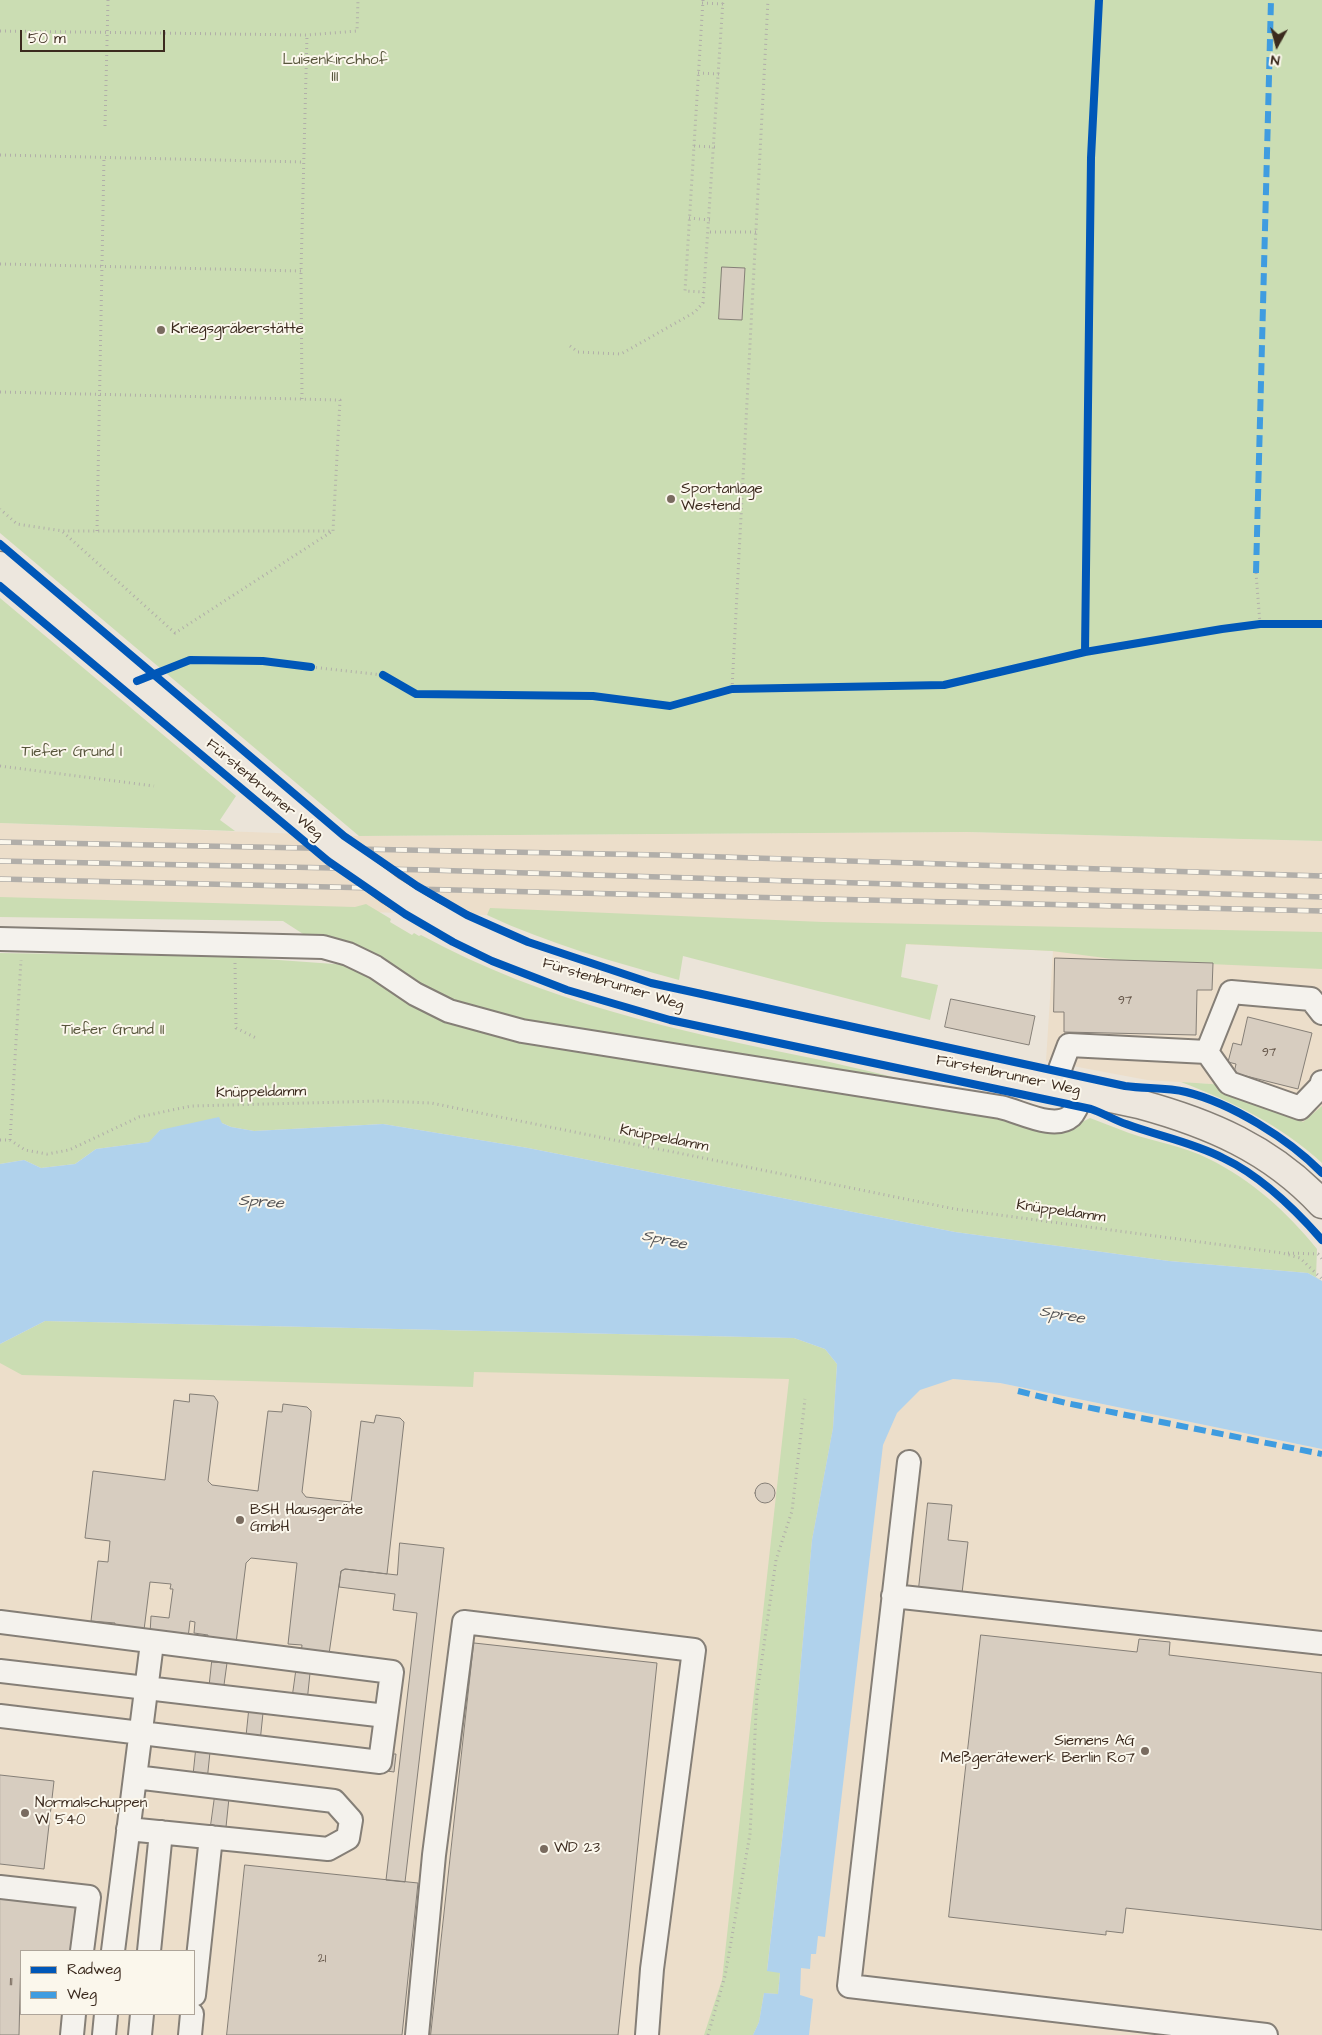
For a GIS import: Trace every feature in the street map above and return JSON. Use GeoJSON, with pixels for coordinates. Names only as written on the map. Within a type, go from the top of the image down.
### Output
{"type":"FeatureCollection","features":[{"type":"Feature","properties":{"kind":"main road","name":"Fürstenbrunner Weg"},"geometry":{"type":"LineString","coordinates":[[0,566],[317,835],[390,890],[431,914],[532,961],[614,989],[745,1021],[1083,1091],[1175,1114],[1225,1133],[1272,1160],[1322,1204]]}},
{"type":"Feature","properties":{"kind":"lane"},"geometry":{"type":"LineString","coordinates":[[0,939],[323,947],[348,954],[376,967],[415,994],[448,1011],[522,1031],[1000,1107],[1045,1122],[1056,1122],[1072,1115],[1083,1091]]}},
{"type":"Feature","properties":{"kind":"lane"},"geometry":{"type":"LineString","coordinates":[[1206,1052],[1231,992],[1311,999],[1322,1013]]}},
{"type":"Feature","properties":{"kind":"lane"},"geometry":{"type":"LineString","coordinates":[[1054,1086],[1069,1045],[1206,1052],[1230,1083],[1300,1108],[1321,1086],[1322,1082]]}},
{"type":"Feature","properties":{"kind":"lane"},"geometry":{"type":"LineString","coordinates":[[909,1462],[892,1596],[849,1986],[1266,2035]]}},
{"type":"Feature","properties":{"kind":"lane"},"geometry":{"type":"LineString","coordinates":[[892,1596],[1322,1643]]}},
{"type":"Feature","properties":{"kind":"lane"},"geometry":{"type":"LineString","coordinates":[[0,1622],[152,1643],[392,1672],[380,1762],[0,1716]]}},
{"type":"Feature","properties":{"kind":"lane"},"geometry":{"type":"LineString","coordinates":[[417,2035],[434,1855],[464,1622],[694,1650],[652,1969],[647,2035]]}},
{"type":"Feature","properties":{"kind":"lane"},"geometry":{"type":"LineString","coordinates":[[113,1950],[152,1643]]}},
{"type":"Feature","properties":{"kind":"lane"},"geometry":{"type":"LineString","coordinates":[[0,1671],[386,1716]]}},
{"type":"Feature","properties":{"kind":"lane"},"geometry":{"type":"LineString","coordinates":[[128,1829],[328,1849],[348,1838],[351,1820],[334,1801],[135,1777]]}},
{"type":"Feature","properties":{"kind":"lane"},"geometry":{"type":"LineString","coordinates":[[149,1950],[162,1832]]}},
{"type":"Feature","properties":{"kind":"lane"},"geometry":{"type":"LineString","coordinates":[[195,1986],[211,1837]]}},
{"type":"Feature","properties":{"kind":"lane"},"geometry":{"type":"LineString","coordinates":[[0,1887],[89,1897],[82,1950]]}},
{"type":"Feature","properties":{"kind":"lane"},"geometry":{"type":"LineString","coordinates":[[72,2035],[74,2015]]}},
{"type":"Feature","properties":{"kind":"lane"},"geometry":{"type":"LineString","coordinates":[[104,2035],[106,2015]]}},
{"type":"Feature","properties":{"kind":"lane"},"geometry":{"type":"LineString","coordinates":[[140,2035],[142,2015]]}},
{"type":"Feature","properties":{"kind":"lane"},"geometry":{"type":"LineString","coordinates":[[190,2035],[192,2015]]}},
{"type":"Feature","properties":{"kind":"path"},"geometry":{"type":"LineString","coordinates":[[105,126],[108,0]]}},
{"type":"Feature","properties":{"kind":"path"},"geometry":{"type":"LineString","coordinates":[[0,31],[307,35],[357,31],[358,0]]}},
{"type":"Feature","properties":{"kind":"path"},"geometry":{"type":"LineString","coordinates":[[732,689],[768,0]]}},
{"type":"Feature","properties":{"kind":"path"},"geometry":{"type":"LineString","coordinates":[[570,346],[578,352],[621,354],[695,312],[703,303],[704,292],[710,220],[715,147],[723,2],[703,1],[685,291],[704,292]]}},
{"type":"Feature","properties":{"kind":"path"},"geometry":{"type":"LineString","coordinates":[[302,399],[301,271],[307,35]]}},
{"type":"Feature","properties":{"kind":"path"},"geometry":{"type":"LineString","coordinates":[[698,73],[719,74]]}},
{"type":"Feature","properties":{"kind":"path"},"geometry":{"type":"LineString","coordinates":[[694,146],[715,147]]}},
{"type":"Feature","properties":{"kind":"path"},"geometry":{"type":"LineString","coordinates":[[0,155],[304,162]]}},
{"type":"Feature","properties":{"kind":"path"},"geometry":{"type":"LineString","coordinates":[[97,532],[104,157]]}},
{"type":"Feature","properties":{"kind":"path"},"geometry":{"type":"LineString","coordinates":[[689,218],[710,220]]}},
{"type":"Feature","properties":{"kind":"path"},"geometry":{"type":"LineString","coordinates":[[709,232],[756,232]]}},
{"type":"Feature","properties":{"kind":"path"},"geometry":{"type":"LineString","coordinates":[[0,264],[301,271]]}},
{"type":"Feature","properties":{"kind":"path"},"geometry":{"type":"LineString","coordinates":[[0,392],[340,400],[333,531]]}},
{"type":"Feature","properties":{"kind":"path"},"geometry":{"type":"LineString","coordinates":[[0,509],[17,524],[63,532],[333,531]]}},
{"type":"Feature","properties":{"kind":"path"},"geometry":{"type":"LineString","coordinates":[[63,532],[175,633],[333,531]]}},
{"type":"Feature","properties":{"kind":"path"},"geometry":{"type":"LineString","coordinates":[[1256,573],[1260,624]]}},
{"type":"Feature","properties":{"kind":"path"},"geometry":{"type":"LineString","coordinates":[[311,667],[383,675]]}},
{"type":"Feature","properties":{"kind":"path"},"geometry":{"type":"LineString","coordinates":[[0,766],[154,786]]}},
{"type":"Feature","properties":{"kind":"path"},"geometry":{"type":"LineString","coordinates":[[10,1140],[22,939]]}},
{"type":"Feature","properties":{"kind":"path"},"geometry":{"type":"LineString","coordinates":[[234,945],[236,1028],[256,1038]]}},
{"type":"Feature","properties":{"kind":"path"},"geometry":{"type":"LineString","coordinates":[[1282,1253],[1318,1254],[1322,1259]]}},
{"type":"Feature","properties":{"kind":"path"},"geometry":{"type":"LineString","coordinates":[[708,2035],[725,1976],[750,1834],[757,1694],[776,1560],[792,1511],[805,1399]]}},
{"type":"Feature","properties":{"kind":"shaded area"},"geometry":{"type":"Polygon","coordinates":[[[0,823],[359,836],[967,832],[1322,841],[1322,1135],[1226,1085],[1147,1080],[1046,1061],[1053,951],[811,940],[487,915],[0,903],[0,823]],[[1063,951],[1120,960],[1247,964],[1063,951]]]}},
{"type":"Feature","properties":{"kind":"shaded area"},"geometry":{"type":"Polygon","coordinates":[[[0,1344],[953,1379],[1000,1383],[1322,1449],[1322,2035],[0,2035],[0,1344]]]}},
{"type":"Feature","properties":{"kind":"green space","name":"Luisenkirchhof III"},"geometry":{"type":"Polygon","coordinates":[[[0,0],[1322,0],[1322,841],[967,832],[359,836],[0,533],[0,0]]]}},
{"type":"Feature","properties":{"kind":"green space","name":"Tiefer Grund I"},"geometry":{"type":"Polygon","coordinates":[[[0,598],[236,796],[220,820],[235,831],[0,823],[0,598]]]}},
{"type":"Feature","properties":{"kind":"green space"},"geometry":{"type":"Polygon","coordinates":[[[0,897],[355,907],[366,904],[391,919],[390,922],[412,935],[414,933],[419,936],[421,935],[468,959],[565,997],[663,1025],[947,1089],[504,1022],[314,941],[283,921],[0,917],[0,897]]]}},
{"type":"Feature","properties":{"kind":"green space"},"geometry":{"type":"Polygon","coordinates":[[[490,908],[823,922],[1322,932],[1322,969],[1120,960],[1052,951],[906,944],[901,977],[938,985],[930,1020],[683,956],[679,980],[606,959],[534,935],[487,915],[490,908]]]}},
{"type":"Feature","properties":{"kind":"green space","name":"Tiefer Grund II"},"geometry":{"type":"Polygon","coordinates":[[[0,953],[237,957],[348,965],[427,1007],[1016,1120],[1026,1126],[1045,1132],[1061,1130],[1090,1118],[1129,1133],[1180,1147],[1225,1167],[1240,1177],[1268,1198],[1294,1222],[1317,1249],[1316,1277],[1322,1281],[1308,1273],[1169,1261],[955,1232],[528,1148],[383,1124],[254,1131],[231,1127],[222,1123],[160,1130],[150,1142],[96,1149],[75,1164],[41,1168],[24,1160],[0,1164],[0,953]]]}},
{"type":"Feature","properties":{"kind":"green space"},"geometry":{"type":"Polygon","coordinates":[[[1181,1082],[1226,1085],[1267,1102],[1303,1122],[1322,1106],[1322,1163],[1290,1137],[1256,1116],[1238,1106],[1181,1082]]]}},
{"type":"Feature","properties":{"kind":"green space"},"geometry":{"type":"Polygon","coordinates":[[[45,1321],[794,1338],[825,1349],[837,1364],[833,1428],[812,1540],[795,1727],[767,1970],[780,1972],[778,1994],[764,1993],[759,2022],[753,2035],[704,2035],[722,1980],[789,1379],[474,1372],[473,1387],[22,1375],[0,1363],[0,1344],[45,1321]]]}},
{"type":"Feature","properties":{"kind":"water","name":"Spree"},"geometry":{"type":"Polygon","coordinates":[[[219,1117],[222,1123],[231,1127],[254,1131],[383,1124],[528,1148],[955,1232],[1169,1261],[1308,1273],[1322,1281],[1322,1449],[1000,1383],[953,1379],[920,1390],[897,1413],[883,1445],[825,1937],[818,1936],[816,1954],[811,1954],[810,1969],[801,1968],[800,1995],[813,1999],[809,2035],[753,2035],[759,2022],[764,1993],[778,1994],[780,1973],[767,1971],[795,1727],[812,1540],[833,1428],[837,1364],[825,1349],[794,1338],[45,1321],[0,1344],[0,1164],[24,1160],[41,1168],[75,1164],[96,1149],[149,1142],[160,1130],[219,1117]]]}},
{"type":"Feature","properties":{"kind":"building"},"geometry":{"type":"Polygon","coordinates":[[[722,267],[745,268],[742,320],[719,319],[722,267]]]}},
{"type":"Feature","properties":{"kind":"building"},"geometry":{"type":"Polygon","coordinates":[[[1055,958],[1213,963],[1212,990],[1197,990],[1196,1035],[1064,1032],[1064,1012],[1054,1012],[1055,958]]]}},
{"type":"Feature","properties":{"kind":"building"},"geometry":{"type":"Polygon","coordinates":[[[951,999],[1035,1016],[1029,1045],[945,1027],[951,999]]]}},
{"type":"Feature","properties":{"kind":"building"},"geometry":{"type":"Polygon","coordinates":[[[1248,1017],[1312,1033],[1298,1089],[1234,1073],[1236,1064],[1228,1062],[1233,1043],[1241,1045],[1248,1017]]]}},
{"type":"Feature","properties":{"kind":"building","name":"BSH Hausgeräte GmbH"},"geometry":{"type":"Polygon","coordinates":[[[190,1394],[214,1396],[218,1402],[208,1481],[212,1485],[258,1491],[268,1411],[282,1412],[283,1404],[307,1407],[311,1411],[302,1492],[306,1497],[351,1502],[361,1421],[374,1423],[376,1415],[400,1418],[404,1422],[387,1574],[345,1569],[341,1571],[329,1654],[301,1654],[302,1645],[288,1644],[297,1563],[251,1558],[246,1563],[236,1643],[207,1643],[208,1635],[194,1633],[195,1622],[190,1621],[188,1638],[150,1634],[151,1616],[169,1618],[173,1589],[170,1589],[171,1584],[150,1582],[144,1630],[114,1632],[115,1623],[91,1621],[98,1561],[108,1562],[110,1541],[85,1538],[93,1471],[165,1480],[174,1400],[189,1402],[190,1394]]]}},
{"type":"Feature","properties":{"kind":"building"},"geometry":{"type":"Polygon","coordinates":[[[765,1483],[772,1486],[775,1493],[772,1500],[765,1503],[758,1500],[755,1493],[758,1486],[765,1483]]]}},
{"type":"Feature","properties":{"kind":"building"},"geometry":{"type":"Polygon","coordinates":[[[928,1503],[952,1505],[948,1540],[968,1542],[962,1593],[919,1588],[928,1503]]]}},
{"type":"Feature","properties":{"kind":"building"},"geometry":{"type":"Polygon","coordinates":[[[400,1543],[444,1548],[405,1882],[386,1880],[417,1613],[393,1610],[395,1594],[339,1587],[341,1571],[345,1569],[397,1575],[400,1543]]]}},
{"type":"Feature","properties":{"kind":"building","name":"Siemens AG Meßgerätewerk Berlin Ro7"},"geometry":{"type":"Polygon","coordinates":[[[981,1635],[1137,1652],[1139,1639],[1170,1642],[1169,1655],[1322,1673],[1322,1930],[1126,1908],[1123,1933],[1106,1931],[1106,1935],[949,1917],[981,1635]]]}},
{"type":"Feature","properties":{"kind":"building","name":"WD 23"},"geometry":{"type":"Polygon","coordinates":[[[474,1643],[657,1663],[618,2035],[431,2035],[474,1643]]]}},
{"type":"Feature","properties":{"kind":"building"},"geometry":{"type":"Polygon","coordinates":[[[212,1662],[227,1663],[223,1692],[209,1690],[212,1662]]]}},
{"type":"Feature","properties":{"kind":"building"},"geometry":{"type":"Polygon","coordinates":[[[296,1672],[310,1673],[307,1702],[292,1701],[296,1672]]]}},
{"type":"Feature","properties":{"kind":"building"},"geometry":{"type":"Polygon","coordinates":[[[249,1711],[263,1713],[260,1742],[246,1740],[249,1711]]]}},
{"type":"Feature","properties":{"kind":"building"},"geometry":{"type":"Polygon","coordinates":[[[196,1750],[210,1752],[207,1781],[193,1779],[196,1750]]]}},
{"type":"Feature","properties":{"kind":"building"},"geometry":{"type":"Polygon","coordinates":[[[389,1754],[396,1754],[394,1772],[387,1771],[389,1754]]]}},
{"type":"Feature","properties":{"kind":"building","name":"Normalschuppen W 540"},"geometry":{"type":"Polygon","coordinates":[[[0,1775],[54,1781],[44,1869],[0,1864],[0,1775]]]}},
{"type":"Feature","properties":{"kind":"building"},"geometry":{"type":"Polygon","coordinates":[[[215,1796],[229,1798],[226,1827],[211,1825],[215,1796]]]}},
{"type":"Feature","properties":{"kind":"building"},"geometry":{"type":"Polygon","coordinates":[[[245,1865],[418,1883],[402,2035],[227,2035],[245,1865]]]}},
{"type":"Feature","properties":{"kind":"building"},"geometry":{"type":"Polygon","coordinates":[[[0,1897],[77,1906],[72,1950],[20,1950],[19,2035],[0,2035],[0,1897]]]}},
{"type":"Feature","properties":{"kind":"railway"},"geometry":{"type":"LineString","coordinates":[[0,842],[660,855],[1322,876]]}},
{"type":"Feature","properties":{"kind":"railway"},"geometry":{"type":"LineString","coordinates":[[0,861],[428,870],[1322,897]]}},
{"type":"Feature","properties":{"kind":"railway"},"geometry":{"type":"LineString","coordinates":[[0,879],[1322,911]]}},
{"type":"Feature","properties":{"kind":"marked path"},"geometry":{"type":"LineString","coordinates":[[1256,573],[1271,0]]}},
{"type":"Feature","properties":{"kind":"marked path"},"geometry":{"type":"LineString","coordinates":[[1018,1391],[1066,1403],[1322,1454]]}},
{"type":"Feature","properties":{"kind":"cycle path"},"geometry":{"type":"LineString","coordinates":[[1085,652],[1091,158],[1099,0]]}},
{"type":"Feature","properties":{"kind":"cycle path"},"geometry":{"type":"LineString","coordinates":[[0,544],[344,836],[417,886],[467,915],[528,942],[651,983],[1125,1086],[1178,1090],[1203,1097],[1240,1113],[1276,1135],[1309,1160],[1322,1173]]}},
{"type":"Feature","properties":{"kind":"cycle path"},"geometry":{"type":"LineString","coordinates":[[0,586],[328,861],[405,914],[453,942],[492,961],[567,990],[670,1020],[1091,1109],[1126,1124],[1211,1152],[1237,1165],[1264,1183],[1300,1216],[1322,1240]]}},
{"type":"Feature","properties":{"kind":"cycle path"},"geometry":{"type":"LineString","coordinates":[[383,675],[416,694],[593,696],[670,706],[732,689],[944,685],[1085,652],[1222,629],[1260,624],[1322,624]]}},
{"type":"Feature","properties":{"kind":"cycle path"},"geometry":{"type":"LineString","coordinates":[[137,681],[190,660],[263,661],[311,667]]}},
{"type":"Feature","properties":{"kind":"place","name":"Kriegsgräberstätte"},"geometry":{"type":"Point","coordinates":[161,330]}},
{"type":"Feature","properties":{"kind":"place","name":"Sportanlage Westend"},"geometry":{"type":"Point","coordinates":[671,499]}},
{"type":"Feature","properties":{"kind":"place","name":"BSH Hausgeräte GmbH"},"geometry":{"type":"Point","coordinates":[240,1520]}},
{"type":"Feature","properties":{"kind":"place","name":"Siemens AG Meßgerätewerk Berlin Ro7"},"geometry":{"type":"Point","coordinates":[1145,1751]}},
{"type":"Feature","properties":{"kind":"place","name":"Normalschuppen W 540"},"geometry":{"type":"Point","coordinates":[25,1813]}},
{"type":"Feature","properties":{"kind":"place","name":"WD 23"},"geometry":{"type":"Point","coordinates":[544,1849]}}]}
